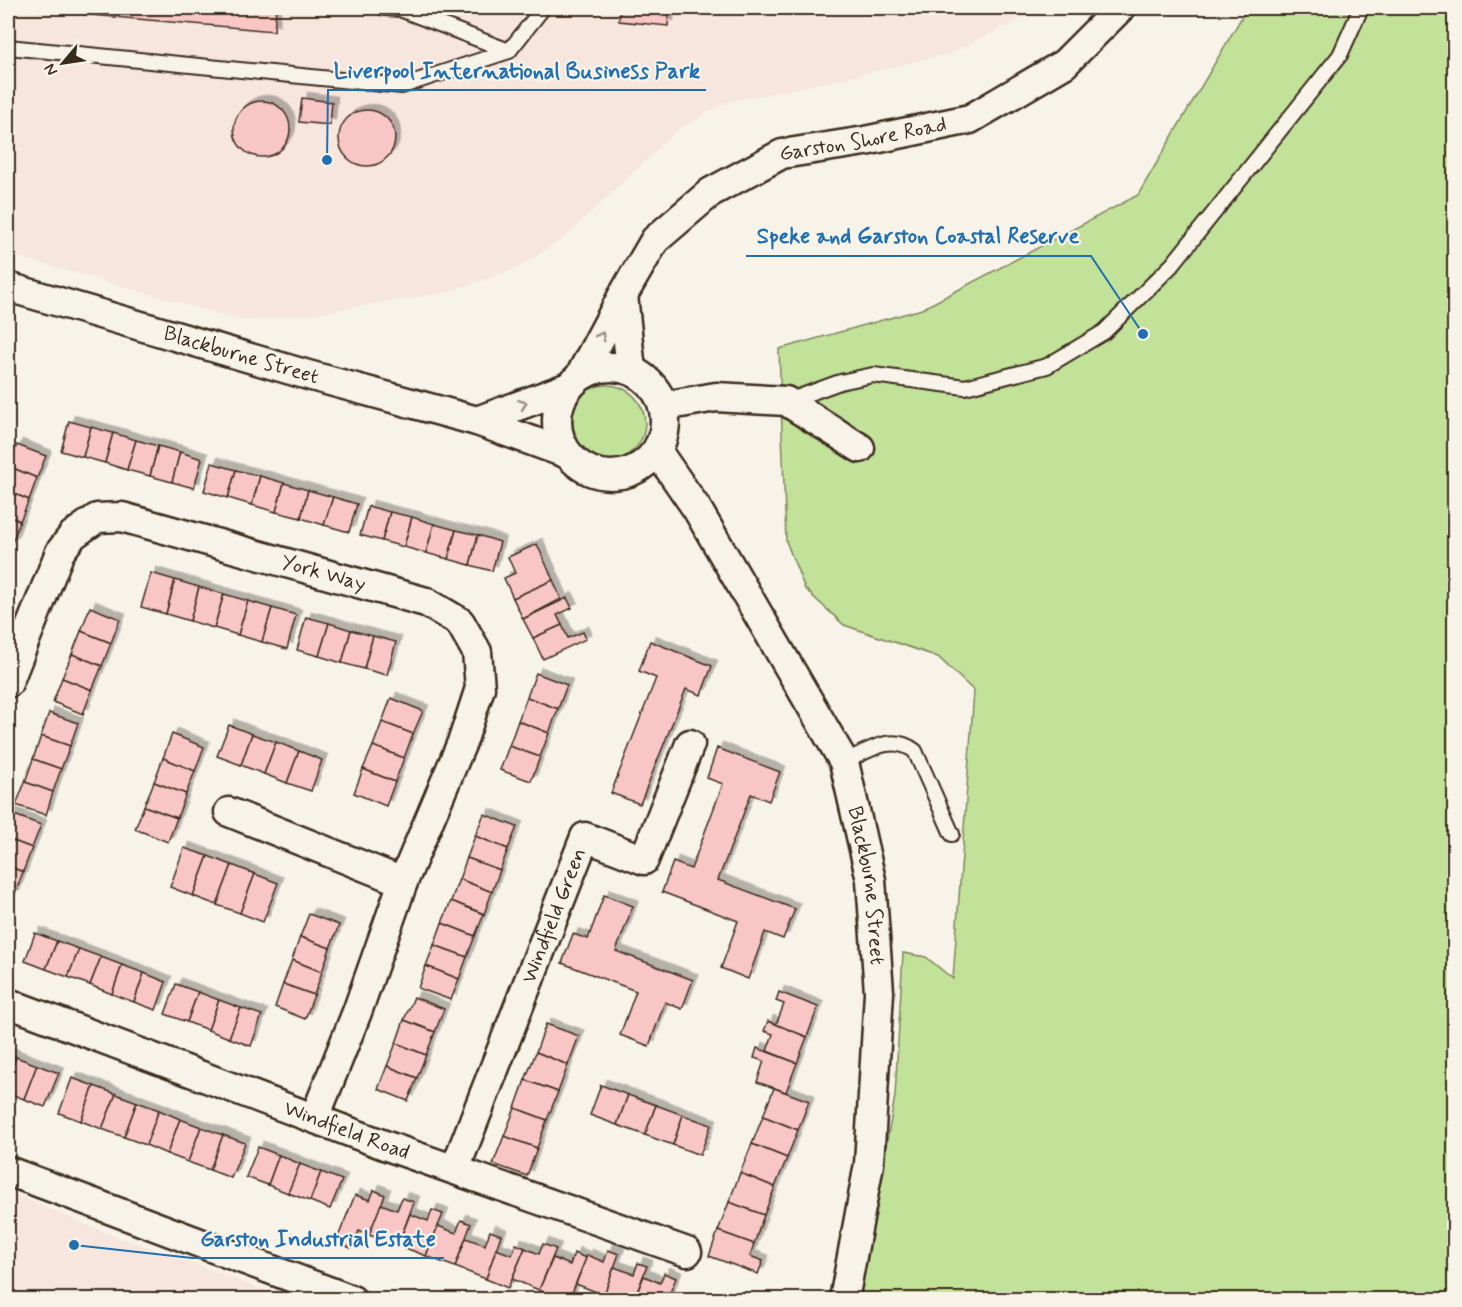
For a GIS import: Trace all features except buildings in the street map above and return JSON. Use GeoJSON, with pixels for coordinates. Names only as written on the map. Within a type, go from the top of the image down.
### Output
{"type":"FeatureCollection","features":[{"type":"Feature","properties":{"kind":"street","name":"Garston Shore Road"},"geometry":{"type":"LineString","coordinates":[[574,381],[656,240],[711,192],[783,154],[865,141],[970,119],[1064,64],[1120,8]]}},
{"type":"Feature","properties":{"kind":"street","name":"Blackburne Street"},"geometry":{"type":"LineString","coordinates":[[8,287],[308,375],[477,421],[568,454]]}},
{"type":"Feature","properties":{"kind":"street"},"geometry":{"type":"LineString","coordinates":[[623,295],[631,370]]}},
{"type":"Feature","properties":{"kind":"street"},"geometry":{"type":"LineString","coordinates":[[477,421],[574,381],[603,366],[631,370],[651,383],[664,406],[666,425],[657,451],[644,465],[631,471],[603,475],[582,467],[568,454],[559,437],[556,420],[559,404],[574,381]]}},
{"type":"Feature","properties":{"kind":"street"},"geometry":{"type":"LineString","coordinates":[[664,406],[716,397],[786,401],[860,448]]}},
{"type":"Feature","properties":{"kind":"street","name":"Blackburne Street"},"geometry":{"type":"LineString","coordinates":[[657,451],[697,509],[844,762],[871,880],[879,992],[869,1164],[844,1299]]}},
{"type":"Feature","properties":{"kind":"street","name":"Blackburne Street"},"geometry":{"type":"LineString","coordinates":[[631,471],[697,509]]}},
{"type":"Feature","properties":{"kind":"street","name":"York Way"},"geometry":{"type":"LineString","coordinates":[[8,683],[60,552],[73,535],[97,518],[122,517],[426,602],[460,622],[477,652],[480,688],[463,740],[403,882],[357,1012],[315,1117]]}},
{"type":"Feature","properties":{"kind":"street","name":"Windfield Green"},"geometry":{"type":"LineString","coordinates":[[455,1168],[585,837],[644,860],[690,744]]}},
{"type":"Feature","properties":{"kind":"street"},"geometry":{"type":"LineString","coordinates":[[229,812],[403,882]]}},
{"type":"Feature","properties":{"kind":"street","name":"Windfield Road"},"geometry":{"type":"LineString","coordinates":[[8,1003],[387,1146],[455,1168],[550,1205],[687,1252]]}},
{"type":"Feature","properties":{"kind":"street"},"geometry":{"type":"LineString","coordinates":[[8,1171],[352,1299]]}},
{"type":"Feature","properties":{"kind":"lane"},"geometry":{"type":"LineString","coordinates":[[384,8],[400,9],[509,51]]}},
{"type":"Feature","properties":{"kind":"lane"},"geometry":{"type":"LineString","coordinates":[[8,47],[402,86],[509,51],[543,8]]}},
{"type":"Feature","properties":{"kind":"lane"},"geometry":{"type":"LineString","coordinates":[[786,401],[840,382],[873,375],[965,387],[1047,366],[1104,332],[1173,265],[1340,56],[1361,8]]}},
{"type":"Feature","properties":{"kind":"lane"},"geometry":{"type":"LineString","coordinates":[[844,762],[886,743],[905,744],[915,751],[952,834]]}},
{"type":"Feature","properties":{"kind":"shaded area"},"geometry":{"type":"Polygon","coordinates":[[[8,8],[1042,8],[952,53],[834,81],[727,102],[678,130],[567,235],[519,268],[448,292],[313,314],[244,321],[8,254],[8,8]]]}},
{"type":"Feature","properties":{"kind":"shaded area"},"geometry":{"type":"Polygon","coordinates":[[[8,1191],[109,1234],[215,1271],[285,1299],[8,1299],[8,1191]]]}},
{"type":"Feature","properties":{"kind":"green space"},"geometry":{"type":"Polygon","coordinates":[[[1247,8],[1454,8],[1454,1299],[859,1299],[895,1096],[903,953],[926,957],[953,979],[974,691],[938,657],[844,625],[805,589],[786,541],[779,349],[922,309],[1138,195],[1247,8]]]}},
{"type":"Feature","properties":{"kind":"green space"},"geometry":{"type":"Polygon","coordinates":[[[607,385],[621,388],[634,396],[642,409],[645,423],[642,437],[634,450],[621,458],[607,461],[593,458],[580,450],[572,437],[569,423],[572,409],[580,396],[593,388],[607,385]]]}},
{"type":"Feature","properties":{"kind":"place","name":"Liverpool International Business Park"},"geometry":{"type":"Point","coordinates":[327,160]}},
{"type":"Feature","properties":{"kind":"place","name":"Speke and Garston Coastal Reserve"},"geometry":{"type":"Point","coordinates":[1143,334]}},
{"type":"Feature","properties":{"kind":"place","name":"Garston Industrial Estate"},"geometry":{"type":"Point","coordinates":[74,1245]}}]}
